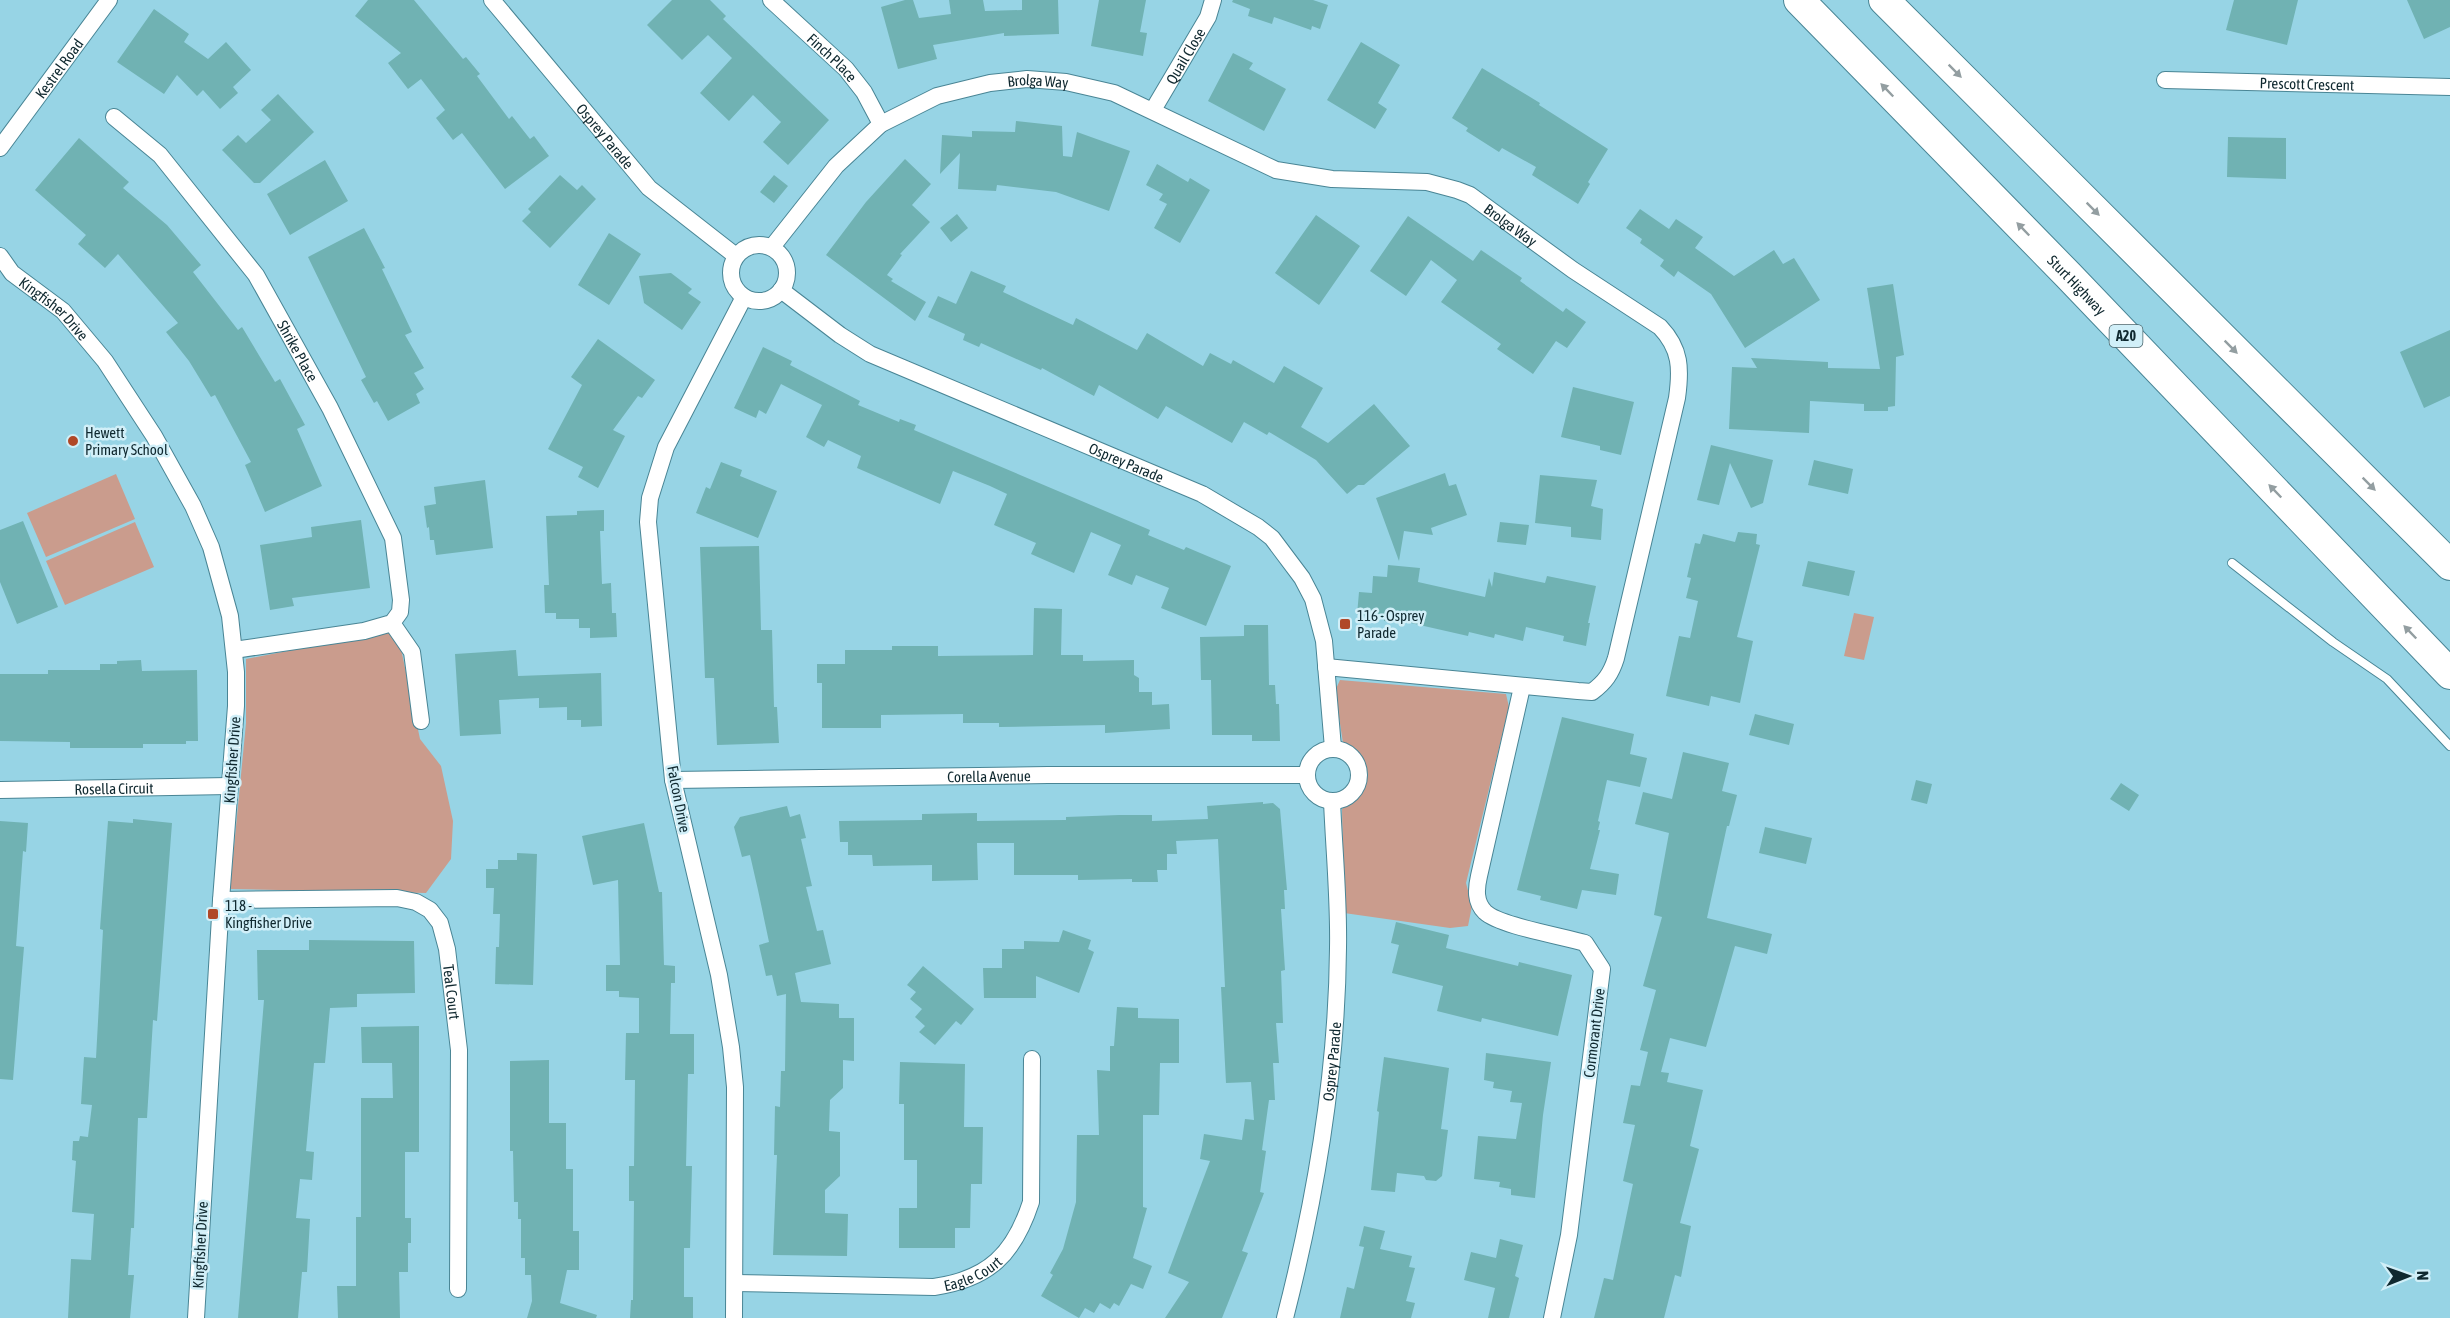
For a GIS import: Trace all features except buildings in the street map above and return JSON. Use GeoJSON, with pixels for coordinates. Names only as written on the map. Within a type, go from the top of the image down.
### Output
{"type":"FeatureCollection","features":[{"type":"Feature","properties":{"kind":"highway","name":"Sturt Highway"},"geometry":{"type":"LineString","coordinates":[[1799,0],[2060,267],[2450,674]]}},
{"type":"Feature","properties":{"kind":"highway"},"geometry":{"type":"LineString","coordinates":[[1884,0],[2450,565]]}},
{"type":"Feature","properties":{"kind":"street","name":"Kestrel Road"},"geometry":{"type":"LineString","coordinates":[[0,163],[5,142],[109,0]]}},
{"type":"Feature","properties":{"kind":"street","name":"Osprey Parade"},"geometry":{"type":"LineString","coordinates":[[492,0],[649,188],[736,256]]}},
{"type":"Feature","properties":{"kind":"street","name":"Finch Place"},"geometry":{"type":"LineString","coordinates":[[771,0],[846,69],[864,92],[882,124]]}},
{"type":"Feature","properties":{"kind":"street","name":"Quail Close"},"geometry":{"type":"LineString","coordinates":[[1153,110],[1208,17],[1213,0]]}},
{"type":"Feature","properties":{"kind":"street","name":"Brolga Way"},"geometry":{"type":"LineString","coordinates":[[772,248],[836,166],[882,124],[937,96],[990,83],[1027,79],[1066,82],[1114,93],[1276,170],[1341,180],[1427,182],[1457,189],[1470,195],[1573,270],[1667,334],[1681,370],[1677,398],[1612,672],[1606,681],[1592,692],[1326,667]]}},
{"type":"Feature","properties":{"kind":"street","name":"Prescott Crescent"},"geometry":{"type":"LineString","coordinates":[[2165,80],[2450,87]]}},
{"type":"Feature","properties":{"kind":"street","name":"Shrike Place"},"geometry":{"type":"LineString","coordinates":[[114,117],[160,154],[256,275],[330,408],[393,538],[401,600],[400,612],[392,623]]}},
{"type":"Feature","properties":{"kind":"street"},"geometry":{"type":"LineString","coordinates":[[759,244],[772,248],[784,259],[787,275],[781,290],[770,299],[756,301],[744,297],[733,285],[730,270],[736,256],[746,247],[759,244]]}},
{"type":"Feature","properties":{"kind":"street","name":"Kingfisher Drive"},"geometry":{"type":"LineString","coordinates":[[0,256],[6,272],[63,310],[98,352],[167,456],[211,547],[230,616],[236,706],[221,900],[196,1318]]}},
{"type":"Feature","properties":{"kind":"street","name":"Osprey Parade"},"geometry":{"type":"LineString","coordinates":[[781,290],[840,335],[870,354],[1202,494],[1258,527],[1272,538],[1302,578],[1313,599],[1323,641],[1333,748]]}},
{"type":"Feature","properties":{"kind":"street","name":"Falcon Drive"},"geometry":{"type":"LineString","coordinates":[[734,1318],[735,1087],[731,1047],[719,975],[673,780],[648,522],[650,498],[666,447],[744,297]]}},
{"type":"Feature","properties":{"kind":"street"},"geometry":{"type":"LineString","coordinates":[[234,650],[364,631],[392,623],[412,652],[421,721]]}},
{"type":"Feature","properties":{"kind":"street","name":"Cormorant Drive"},"geometry":{"type":"LineString","coordinates":[[1522,687],[1479,876],[1478,897],[1486,913],[1501,921],[1585,943],[1602,969],[1569,1235],[1552,1318]]}},
{"type":"Feature","properties":{"kind":"street"},"geometry":{"type":"LineString","coordinates":[[1333,748],[1343,750],[1352,756],[1358,765],[1360,775],[1357,786],[1351,794],[1342,800],[1332,801],[1322,799],[1314,793],[1308,785],[1306,775],[1317,753],[1333,748]]}},
{"type":"Feature","properties":{"kind":"street","name":"Corella Avenue"},"geometry":{"type":"LineString","coordinates":[[673,780],[1059,775],[1306,775]]}},
{"type":"Feature","properties":{"kind":"street","name":"Rosella Circuit"},"geometry":{"type":"LineString","coordinates":[[0,790],[230,786]]}},
{"type":"Feature","properties":{"kind":"street","name":"Osprey Parade"},"geometry":{"type":"LineString","coordinates":[[1285,1318],[1315,1185],[1333,1049],[1338,948],[1332,801]]}},
{"type":"Feature","properties":{"kind":"street","name":"Teal Court"},"geometry":{"type":"LineString","coordinates":[[221,900],[397,898],[430,910],[440,923],[447,950],[459,1050],[458,1289]]}},
{"type":"Feature","properties":{"kind":"street","name":"Eagle Court"},"geometry":{"type":"LineString","coordinates":[[735,1283],[934,1287],[958,1284],[998,1262],[1019,1234],[1031,1202],[1032,1059]]}},
{"type":"Feature","properties":{"kind":"lane"},"geometry":{"type":"LineString","coordinates":[[2232,563],[2333,642],[2387,679],[2450,746]]}},
{"type":"Feature","properties":{"kind":"shaded area"},"geometry":{"type":"Polygon","coordinates":[[[116,474],[135,519],[46,557],[27,513],[116,474]]]}},
{"type":"Feature","properties":{"kind":"shaded area"},"geometry":{"type":"Polygon","coordinates":[[[135,522],[154,567],[65,605],[46,561],[135,522]]]}},
{"type":"Feature","properties":{"kind":"shaded area"},"geometry":{"type":"Polygon","coordinates":[[[1854,613],[1874,617],[1864,660],[1844,656],[1854,613]]]}},
{"type":"Feature","properties":{"kind":"shaded area"},"geometry":{"type":"Polygon","coordinates":[[[391,631],[400,644],[420,739],[441,766],[453,821],[451,859],[426,893],[230,889],[246,723],[246,659],[391,631]]]}},
{"type":"Feature","properties":{"kind":"shaded area"},"geometry":{"type":"Polygon","coordinates":[[[1340,680],[1506,694],[1509,707],[1466,883],[1472,906],[1468,926],[1450,928],[1344,913],[1342,809],[1359,793],[1367,773],[1366,766],[1359,756],[1343,743],[1335,691],[1340,680]]]}},
{"type":"Feature","properties":{"kind":"place","name":"Hewett Primary School"},"geometry":{"type":"Point","coordinates":[73,441]}},
{"type":"Feature","properties":{"kind":"place","name":"116 - Osprey Parade"},"geometry":{"type":"Point","coordinates":[1345,624]}},
{"type":"Feature","properties":{"kind":"place","name":"118 - Kingfisher Drive"},"geometry":{"type":"Point","coordinates":[213,914]}}]}
